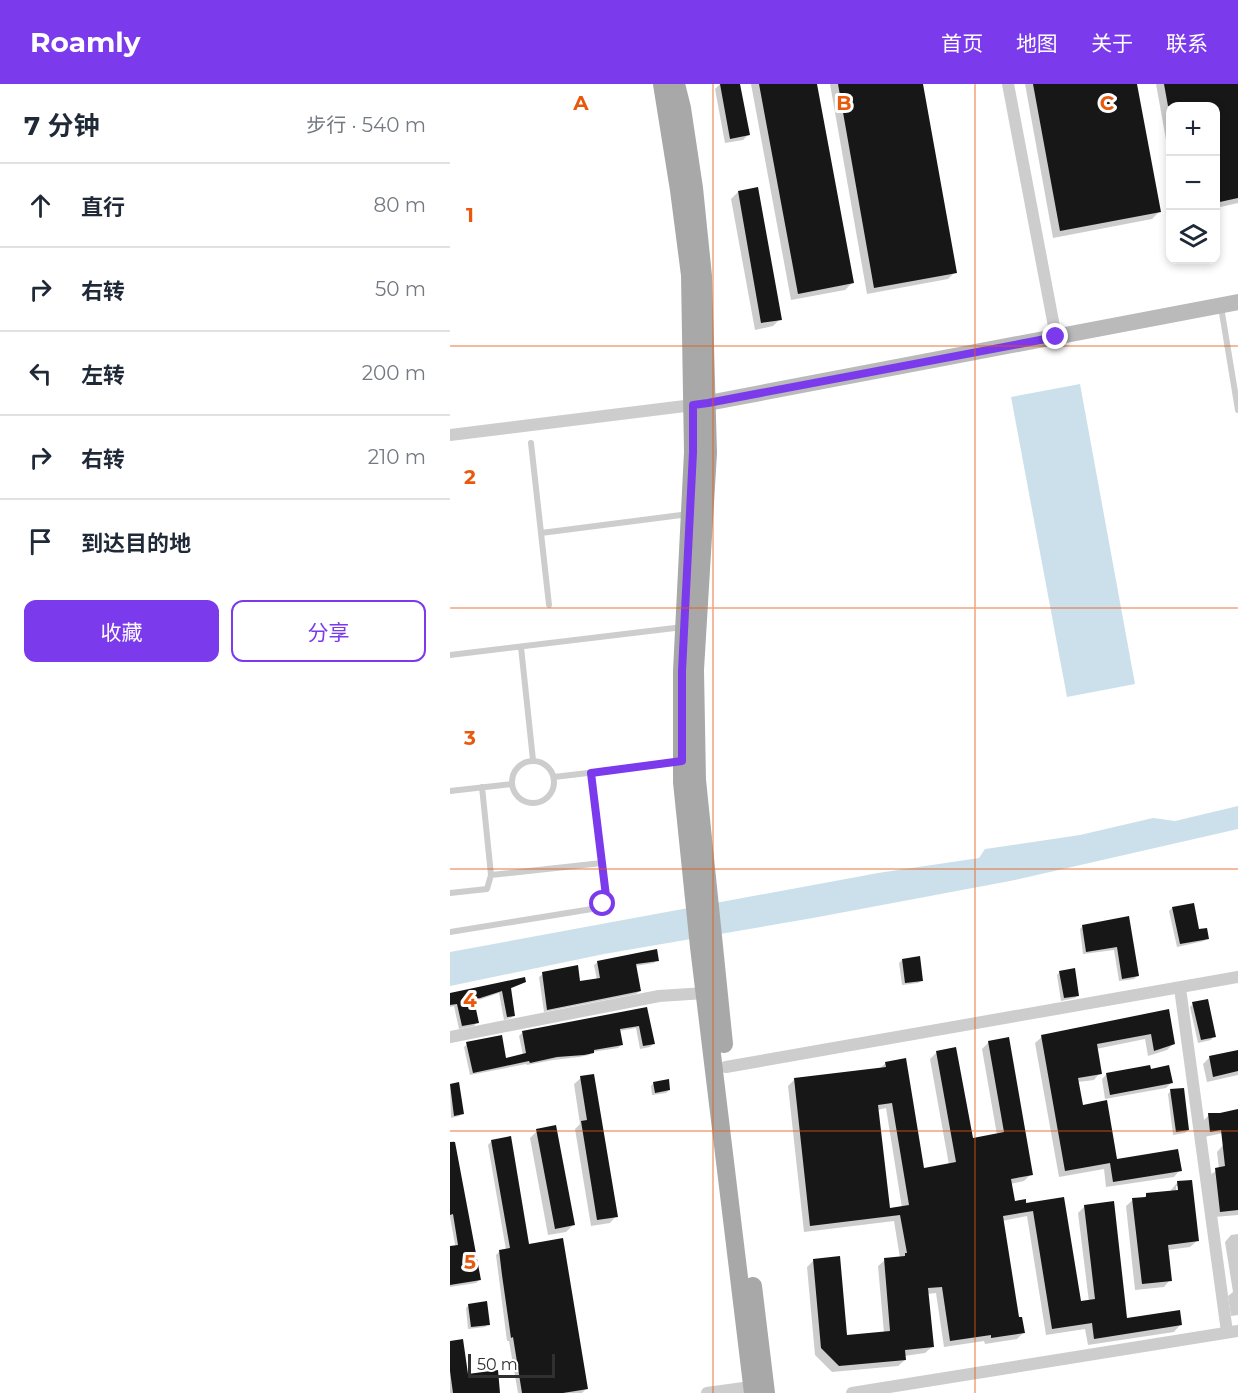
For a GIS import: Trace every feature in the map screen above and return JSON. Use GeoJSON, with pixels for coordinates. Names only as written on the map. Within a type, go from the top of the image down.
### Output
{"type":"FeatureCollection","features":[{"type":"Feature","properties":{"kind":"main road"},"geometry":{"type":"LineString","coordinates":[[662,84],[676,166],[690,275],[700,404],[708,453],[690,762],[682,782],[726,1067],[759,1389]]}},
{"type":"Feature","properties":{"kind":"main road"},"geometry":{"type":"LineString","coordinates":[[676,84],[682,108],[694,188],[703,276],[700,404],[693,452],[682,671],[690,762]]}},
{"type":"Feature","properties":{"kind":"main road"},"geometry":{"type":"LineString","coordinates":[[706,946],[705,993],[759,1389]]}},
{"type":"Feature","properties":{"kind":"street"},"geometry":{"type":"LineString","coordinates":[[1008,84],[1056,337]]}},
{"type":"Feature","properties":{"kind":"street"},"geometry":{"type":"LineString","coordinates":[[450,435],[700,404],[1238,302]]}},
{"type":"Feature","properties":{"kind":"street"},"geometry":{"type":"LineString","coordinates":[[726,1067],[1238,977]]}},
{"type":"Feature","properties":{"kind":"street"},"geometry":{"type":"LineString","coordinates":[[852,1393],[1232,1332],[1180,988]]}},
{"type":"Feature","properties":{"kind":"street"},"geometry":{"type":"LineString","coordinates":[[450,1037],[659,996],[705,993]]}},
{"type":"Feature","properties":{"kind":"street"},"geometry":{"type":"LineString","coordinates":[[708,1393],[759,1389]]}},
{"type":"Feature","properties":{"kind":"lane"},"geometry":{"type":"LineString","coordinates":[[1220,306],[1238,410]]}},
{"type":"Feature","properties":{"kind":"lane"},"geometry":{"type":"LineString","coordinates":[[531,443],[549,605]]}},
{"type":"Feature","properties":{"kind":"lane"},"geometry":{"type":"LineString","coordinates":[[541,533],[690,513]]}},
{"type":"Feature","properties":{"kind":"lane"},"geometry":{"type":"LineString","coordinates":[[450,655],[684,627]]}},
{"type":"Feature","properties":{"kind":"lane"},"geometry":{"type":"LineString","coordinates":[[520,647],[533,760]]}},
{"type":"Feature","properties":{"kind":"lane"},"geometry":{"type":"LineString","coordinates":[[533,760],[549,767],[554,777],[552,792],[538,802],[524,801],[518,797],[512,784],[513,775],[518,767],[524,762],[533,760]]}},
{"type":"Feature","properties":{"kind":"lane"},"geometry":{"type":"LineString","coordinates":[[554,777],[690,762]]}},
{"type":"Feature","properties":{"kind":"lane"},"geometry":{"type":"LineString","coordinates":[[450,932],[598,908],[603,904],[606,896],[591,773]]}},
{"type":"Feature","properties":{"kind":"lane"},"geometry":{"type":"LineString","coordinates":[[450,791],[512,784]]}},
{"type":"Feature","properties":{"kind":"lane"},"geometry":{"type":"LineString","coordinates":[[450,893],[487,889],[491,875],[482,787]]}},
{"type":"Feature","properties":{"kind":"lane"},"geometry":{"type":"LineString","coordinates":[[491,875],[602,863]]}},
{"type":"Feature","properties":{"kind":"water"},"geometry":{"type":"Polygon","coordinates":[[[1080,384],[1135,684],[1067,697],[1011,397],[1080,384]]]}},
{"type":"Feature","properties":{"kind":"water"},"geometry":{"type":"Polygon","coordinates":[[[1238,806],[1238,829],[1010,881],[604,954],[450,986],[450,952],[878,873],[979,858],[985,849],[1080,835],[1153,818],[1175,821],[1238,806]]]}},
{"type":"Feature","properties":{"kind":"building"},"geometry":{"type":"Polygon","coordinates":[[[720,84],[740,84],[750,135],[730,139],[720,84]]]}},
{"type":"Feature","properties":{"kind":"building"},"geometry":{"type":"Polygon","coordinates":[[[759,84],[817,84],[854,283],[798,294],[759,84]]]}},
{"type":"Feature","properties":{"kind":"building"},"geometry":{"type":"Polygon","coordinates":[[[838,84],[923,84],[957,273],[874,288],[838,84]]]}},
{"type":"Feature","properties":{"kind":"building"},"geometry":{"type":"Polygon","coordinates":[[[1033,84],[1137,84],[1161,212],[1060,231],[1033,84]]]}},
{"type":"Feature","properties":{"kind":"building"},"geometry":{"type":"Polygon","coordinates":[[[1164,84],[1238,84],[1238,198],[1220,202],[1220,102],[1167,102],[1164,84]]]}},
{"type":"Feature","properties":{"kind":"building"},"geometry":{"type":"Polygon","coordinates":[[[758,187],[782,320],[761,323],[738,191],[758,187]]]}},
{"type":"Feature","properties":{"kind":"building"},"geometry":{"type":"Polygon","coordinates":[[[1194,903],[1199,929],[1207,928],[1209,939],[1180,944],[1172,907],[1194,903]]]}},
{"type":"Feature","properties":{"kind":"building"},"geometry":{"type":"Polygon","coordinates":[[[1129,916],[1139,976],[1122,979],[1117,947],[1086,952],[1082,925],[1129,916]]]}},
{"type":"Feature","properties":{"kind":"building"},"geometry":{"type":"Polygon","coordinates":[[[657,949],[659,961],[636,964],[641,991],[547,1010],[542,972],[578,965],[580,981],[600,978],[597,961],[657,949]]]}},
{"type":"Feature","properties":{"kind":"building"},"geometry":{"type":"Polygon","coordinates":[[[920,956],[923,981],[905,983],[902,959],[920,956]]]}},
{"type":"Feature","properties":{"kind":"building"},"geometry":{"type":"Polygon","coordinates":[[[1075,968],[1079,996],[1064,998],[1059,971],[1075,968]]]}},
{"type":"Feature","properties":{"kind":"building"},"geometry":{"type":"Polygon","coordinates":[[[525,977],[526,982],[511,988],[515,1016],[507,1017],[502,991],[474,1000],[479,1023],[462,1026],[457,1004],[450,1005],[450,993],[525,977]]]}},
{"type":"Feature","properties":{"kind":"building"},"geometry":{"type":"Polygon","coordinates":[[[1208,999],[1216,1037],[1201,1040],[1192,1002],[1208,999]]]}},
{"type":"Feature","properties":{"kind":"building"},"geometry":{"type":"Polygon","coordinates":[[[647,1007],[655,1044],[643,1046],[639,1026],[620,1029],[623,1045],[594,1050],[594,1053],[584,1055],[557,1057],[530,1063],[529,1061],[473,1073],[466,1042],[502,1035],[506,1058],[526,1053],[522,1031],[647,1007]]]}},
{"type":"Feature","properties":{"kind":"building"},"geometry":{"type":"Polygon","coordinates":[[[1169,1009],[1175,1044],[1154,1051],[1151,1034],[1097,1044],[1102,1074],[1078,1078],[1083,1105],[1107,1100],[1117,1159],[1178,1149],[1182,1171],[1113,1182],[1110,1163],[1065,1171],[1041,1035],[1169,1009]]]}},
{"type":"Feature","properties":{"kind":"building"},"geometry":{"type":"Polygon","coordinates":[[[1009,1037],[1033,1175],[1011,1179],[1015,1201],[1026,1199],[1026,1203],[1064,1197],[1081,1301],[1095,1299],[1084,1205],[1114,1201],[1127,1318],[1180,1310],[1182,1325],[1094,1339],[1092,1323],[1052,1329],[1033,1211],[1003,1216],[1019,1317],[1022,1317],[1025,1333],[950,1341],[942,1287],[928,1288],[934,1347],[905,1350],[906,1360],[839,1366],[821,1348],[813,1259],[840,1256],[847,1335],[890,1331],[884,1258],[905,1256],[907,1253],[900,1215],[810,1226],[794,1078],[886,1067],[885,1062],[906,1058],[924,1168],[956,1162],[936,1051],[956,1047],[973,1138],[1004,1132],[988,1041],[1009,1037]],[[892,1103],[878,1105],[890,1208],[909,1205],[892,1103]]]}},
{"type":"Feature","properties":{"kind":"building"},"geometry":{"type":"Polygon","coordinates":[[[1238,1050],[1238,1071],[1213,1077],[1209,1056],[1238,1050]]]}},
{"type":"Feature","properties":{"kind":"building"},"geometry":{"type":"Polygon","coordinates":[[[1150,1065],[1151,1069],[1169,1065],[1173,1083],[1110,1095],[1106,1073],[1150,1065]]]}},
{"type":"Feature","properties":{"kind":"building"},"geometry":{"type":"Polygon","coordinates":[[[594,1074],[618,1217],[597,1220],[581,1121],[587,1120],[580,1076],[594,1074]]]}},
{"type":"Feature","properties":{"kind":"building"},"geometry":{"type":"Polygon","coordinates":[[[669,1079],[670,1090],[655,1093],[653,1082],[669,1079]]]}},
{"type":"Feature","properties":{"kind":"building"},"geometry":{"type":"Polygon","coordinates":[[[459,1082],[464,1114],[454,1116],[450,1084],[459,1082]]]}},
{"type":"Feature","properties":{"kind":"building"},"geometry":{"type":"Polygon","coordinates":[[[1184,1088],[1189,1130],[1176,1132],[1170,1089],[1184,1088]]]}},
{"type":"Feature","properties":{"kind":"building"},"geometry":{"type":"Polygon","coordinates":[[[1238,1109],[1238,1210],[1220,1212],[1215,1168],[1225,1166],[1221,1130],[1210,1132],[1208,1113],[1238,1109]]]}},
{"type":"Feature","properties":{"kind":"building"},"geometry":{"type":"Polygon","coordinates":[[[556,1125],[575,1225],[555,1229],[536,1129],[556,1125]]]}},
{"type":"Feature","properties":{"kind":"building"},"geometry":{"type":"Polygon","coordinates":[[[511,1136],[529,1244],[563,1238],[588,1389],[563,1393],[522,1393],[513,1337],[511,1338],[499,1250],[510,1248],[491,1140],[511,1136]]]}},
{"type":"Feature","properties":{"kind":"building"},"geometry":{"type":"Polygon","coordinates":[[[450,1142],[455,1142],[481,1280],[450,1285],[450,1246],[458,1245],[453,1214],[450,1215],[450,1142]]]}},
{"type":"Feature","properties":{"kind":"building"},"geometry":{"type":"Polygon","coordinates":[[[1192,1180],[1199,1241],[1168,1245],[1172,1281],[1142,1284],[1132,1198],[1146,1197],[1146,1193],[1178,1190],[1177,1181],[1192,1180]]]}},
{"type":"Feature","properties":{"kind":"building"},"geometry":{"type":"Polygon","coordinates":[[[487,1301],[490,1325],[471,1327],[468,1304],[487,1301]]]}},
{"type":"Feature","properties":{"kind":"building"},"geometry":{"type":"Polygon","coordinates":[[[463,1339],[468,1374],[498,1370],[500,1393],[453,1393],[450,1341],[463,1339]]]}},
{"type":"Feature","properties":{"kind":"route"},"geometry":{"type":"LineString","coordinates":[[603,904],[606,896],[591,773],[682,761],[682,671],[693,452],[693,405],[1056,337]]}}]}
